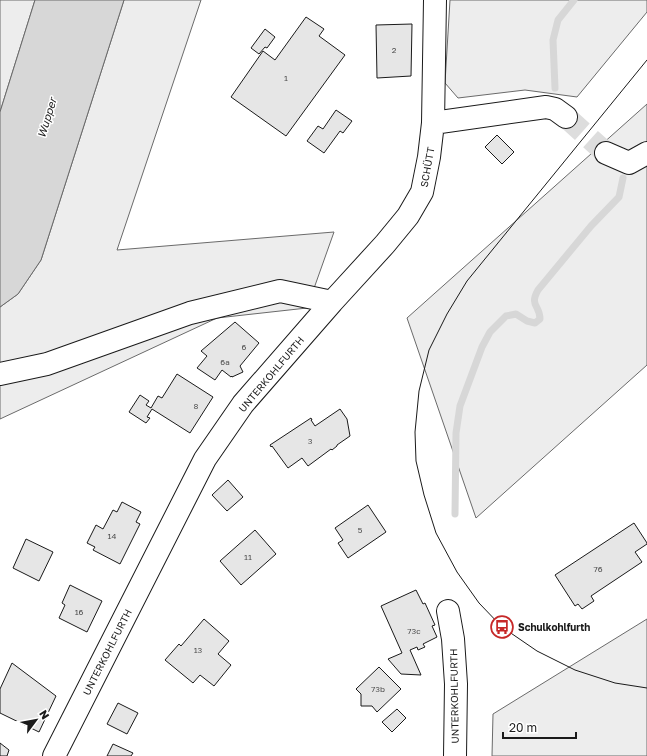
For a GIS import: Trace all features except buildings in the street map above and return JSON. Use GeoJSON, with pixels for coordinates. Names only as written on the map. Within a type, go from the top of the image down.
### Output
{"type":"FeatureCollection","features":[{"type":"Feature","properties":{"kind":"street","name":"SCHÜTT"},"geometry":{"type":"LineString","coordinates":[[332,302],[386,244],[408,216],[422,192],[429,158],[433,123],[435,0]]}},
{"type":"Feature","properties":{"kind":"street"},"geometry":{"type":"LineString","coordinates":[[433,123],[546,107],[555,109],[566,117]]}},
{"type":"Feature","properties":{"kind":"street"},"geometry":{"type":"LineString","coordinates":[[606,153],[629,163],[647,152]]}},
{"type":"Feature","properties":{"kind":"street"},"geometry":{"type":"LineString","coordinates":[[0,374],[47,364],[190,313],[280,291],[332,302]]}},
{"type":"Feature","properties":{"kind":"street","name":"UNTERKOHLFURTH"},"geometry":{"type":"LineString","coordinates":[[54,756],[205,459],[243,404],[332,302]]}},
{"type":"Feature","properties":{"kind":"street","name":"UNTERKOHLFURTH"},"geometry":{"type":"LineString","coordinates":[[448,612],[453,639],[456,684],[455,756]]}},
{"type":"Feature","properties":{"kind":"shaded area"},"geometry":{"type":"Polygon","coordinates":[[[0,0],[35,0],[0,112],[0,0]]]}},
{"type":"Feature","properties":{"kind":"shaded area"},"geometry":{"type":"Polygon","coordinates":[[[124,0],[201,0],[117,250],[334,232],[307,308],[217,318],[0,419],[0,307],[18,294],[41,260],[124,0]]]}},
{"type":"Feature","properties":{"kind":"shaded area"},"geometry":{"type":"Polygon","coordinates":[[[450,0],[647,0],[647,12],[577,97],[525,90],[458,98],[445,83],[450,0]]]}},
{"type":"Feature","properties":{"kind":"shaded area"},"geometry":{"type":"Polygon","coordinates":[[[647,104],[647,365],[476,518],[407,318],[647,104]]]}},
{"type":"Feature","properties":{"kind":"shaded area"},"geometry":{"type":"Polygon","coordinates":[[[647,619],[647,756],[492,756],[493,714],[647,619]]]}},
{"type":"Feature","properties":{"kind":"water","name":"Wupper"},"geometry":{"type":"Polygon","coordinates":[[[35,0],[124,0],[41,260],[18,294],[0,307],[0,112],[35,0]]]}},
{"type":"Feature","properties":{"kind":"waterway"},"geometry":{"type":"LineString","coordinates":[[555,88],[553,40],[558,20],[574,0]]}},
{"type":"Feature","properties":{"kind":"waterway"},"geometry":{"type":"LineString","coordinates":[[455,514],[456,433],[460,406],[482,347],[490,332],[506,316],[516,314],[527,321],[535,323],[540,319],[540,314],[535,303],[538,290],[591,226],[619,197],[623,178]]}},
{"type":"Feature","properties":{"kind":"tunnel"},"geometry":{"type":"LineString","coordinates":[[566,117],[606,153]]}},
{"type":"Feature","properties":{"kind":"tram line"},"geometry":{"type":"LineString","coordinates":[[647,60],[467,281],[447,314],[429,350],[419,391],[415,432],[416,461],[424,495],[436,533],[457,572],[479,603],[502,627],[537,651],[575,670],[615,683],[647,688]]}},
{"type":"Feature","properties":{"kind":"place","name":"Schulkohlfurth"},"geometry":{"type":"Point","coordinates":[502,627]}}]}
